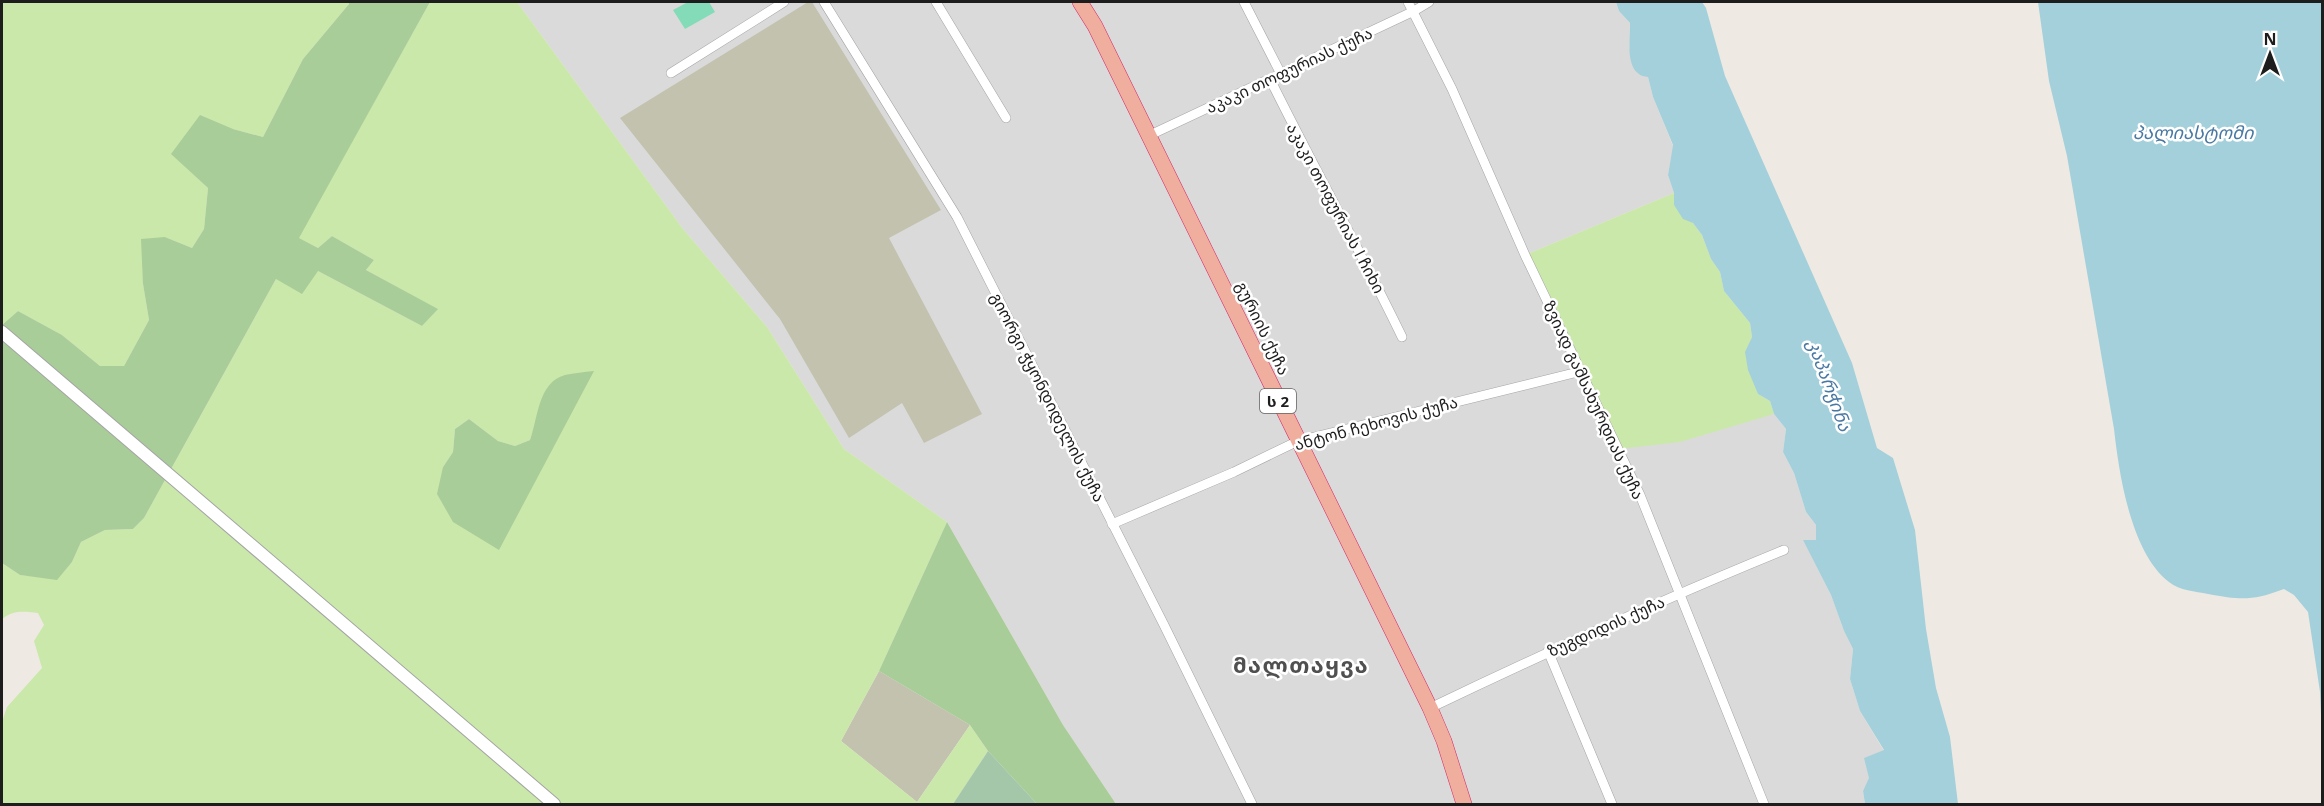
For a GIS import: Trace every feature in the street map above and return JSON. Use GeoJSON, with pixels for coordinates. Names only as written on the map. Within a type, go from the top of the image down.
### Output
{"type":"FeatureCollection","features":[{"type":"Feature","properties":{"kind":"highway","name":"გურიის ქუჩა"},"geometry":{"type":"LineString","coordinates":[[1080,2],[1095,26],[1430,708],[1444,741],[1464,804]]}},
{"type":"Feature","properties":{"kind":"street"},"geometry":{"type":"LineString","coordinates":[[671,74],[784,2]]}},
{"type":"Feature","properties":{"kind":"street","name":"გიორგი ჭყონდიდელის ქუჩა"},"geometry":{"type":"LineString","coordinates":[[824,2],[957,217],[1252,804]]}},
{"type":"Feature","properties":{"kind":"street"},"geometry":{"type":"LineString","coordinates":[[936,2],[1006,118]]}},
{"type":"Feature","properties":{"kind":"street"},"geometry":{"type":"LineString","coordinates":[[1244,2],[1281,74]]}},
{"type":"Feature","properties":{"kind":"street","name":"ზვიად გამსახურდიას ქუჩა"},"geometry":{"type":"LineString","coordinates":[[1408,2],[1481,152],[1525,255],[1640,495],[1760,803]]}},
{"type":"Feature","properties":{"kind":"street","name":"აკაკი თოფურიას ქუჩა"},"geometry":{"type":"LineString","coordinates":[[1148,136],[1429,2]]}},
{"type":"Feature","properties":{"kind":"street","name":"აკაკი თოფურიას I ჩიხი"},"geometry":{"type":"LineString","coordinates":[[1270,79],[1314,169],[1364,257],[1402,337]]}},
{"type":"Feature","properties":{"kind":"street"},"geometry":{"type":"LineString","coordinates":[[2,332],[554,804]]}},
{"type":"Feature","properties":{"kind":"street","name":"ანტონ ჩეხოვის ქუჩა"},"geometry":{"type":"LineString","coordinates":[[1112,524],[1234,472],[1298,441],[1582,371]]}},
{"type":"Feature","properties":{"kind":"street","name":"ზუგდიდის ქუჩა"},"geometry":{"type":"LineString","coordinates":[[1430,708],[1548,651],[1679,592],[1784,550]]}},
{"type":"Feature","properties":{"kind":"street"},"geometry":{"type":"LineString","coordinates":[[1548,651],[1612,804]]}},
{"type":"Feature","properties":{"kind":"shaded area"},"geometry":{"type":"Polygon","coordinates":[[[517,2],[1616,2],[1619,11],[1630,23],[1629,48],[1648,77],[1653,97],[1673,146],[1668,175],[1674,193],[1525,255],[1765,415],[1774,414],[1786,429],[1783,452],[1794,473],[1806,512],[1816,525],[1816,540],[1804,541],[1831,595],[1853,649],[1850,679],[1860,711],[1884,751],[1863,791],[1865,804],[1116,804],[1063,725],[947,522],[844,449],[767,327],[683,229],[517,2]]]}},
{"type":"Feature","properties":{"kind":"shaded area"},"geometry":{"type":"Polygon","coordinates":[[[808,2],[812,2],[941,210],[889,238],[982,414],[924,443],[902,403],[849,438],[780,319],[620,118],[808,2]]]}},
{"type":"Feature","properties":{"kind":"shaded area"},"geometry":{"type":"Polygon","coordinates":[[[879,671],[970,725],[917,802],[841,741],[879,671]]]}},
{"type":"Feature","properties":{"kind":"green space"},"geometry":{"type":"Polygon","coordinates":[[[2,2],[348,2],[349,4],[303,59],[263,137],[233,129],[172,154],[208,188],[204,229],[192,248],[165,237],[143,284],[149,320],[124,366],[100,366],[62,335],[18,311],[2,325],[2,2]]]}},
{"type":"Feature","properties":{"kind":"green space"},"geometry":{"type":"Polygon","coordinates":[[[348,2],[430,2],[299,238],[318,248],[332,236],[374,260],[366,270],[438,309],[422,326],[318,271],[302,294],[276,279],[144,518],[133,529],[105,530],[81,542],[72,562],[57,580],[20,575],[2,563],[2,325],[18,311],[62,335],[100,366],[124,366],[149,320],[143,284],[141,239],[165,237],[192,248],[204,229],[208,188],[171,154],[200,115],[233,129],[263,137],[303,59],[349,4],[348,2]]]}},
{"type":"Feature","properties":{"kind":"green space"},"geometry":{"type":"Polygon","coordinates":[[[430,2],[517,2],[683,229],[767,327],[844,449],[947,522],[879,671],[841,741],[917,802],[970,725],[988,751],[953,804],[2,804],[2,722],[7,707],[42,668],[34,641],[44,625],[38,613],[19,612],[2,619],[2,563],[20,575],[57,579],[72,562],[81,542],[105,530],[133,529],[144,518],[276,279],[318,271],[422,326],[437,309],[366,270],[374,260],[332,236],[318,248],[298,238],[430,2]],[[469,419],[455,429],[453,452],[443,467],[499,550],[537,420],[530,440],[515,446],[498,441],[469,419]]]}},
{"type":"Feature","properties":{"kind":"green space"},"geometry":{"type":"Polygon","coordinates":[[[688,2],[709,2],[715,12],[685,29],[673,10],[688,2]]]}},
{"type":"Feature","properties":{"kind":"green space"},"geometry":{"type":"Polygon","coordinates":[[[1674,193],[1675,205],[1702,235],[1711,259],[1720,272],[1724,291],[1750,323],[1752,337],[1746,352],[1758,394],[1770,401],[1774,414],[1680,442],[1619,449],[1525,255],[1674,193]]]}},
{"type":"Feature","properties":{"kind":"green space"},"geometry":{"type":"Polygon","coordinates":[[[594,371],[499,550],[453,522],[437,494],[443,467],[453,452],[455,429],[469,419],[498,441],[515,446],[530,440],[540,402],[549,385],[565,375],[594,371]]]}},
{"type":"Feature","properties":{"kind":"green space"},"geometry":{"type":"Polygon","coordinates":[[[947,522],[1063,725],[1116,804],[1037,804],[988,751],[970,725],[879,671],[947,522]]]}},
{"type":"Feature","properties":{"kind":"green space"},"geometry":{"type":"Polygon","coordinates":[[[988,751],[1037,804],[953,804],[988,751]]]}},
{"type":"Feature","properties":{"kind":"water","name":"კაპარჭინა"},"geometry":{"type":"Polygon","coordinates":[[[1616,2],[1702,2],[1706,8],[1725,76],[1852,363],[1877,448],[1893,458],[1915,530],[1926,629],[1936,688],[1950,737],[1958,804],[1865,804],[1863,791],[1869,778],[1864,758],[1884,750],[1860,711],[1850,679],[1853,649],[1831,595],[1803,540],[1816,540],[1816,525],[1806,512],[1794,473],[1783,452],[1786,429],[1774,414],[1770,401],[1758,394],[1748,370],[1745,352],[1752,337],[1750,323],[1724,291],[1720,272],[1711,259],[1702,235],[1693,223],[1683,219],[1674,205],[1674,193],[1668,175],[1673,145],[1653,97],[1648,77],[1640,75],[1632,64],[1629,48],[1630,23],[1619,11],[1616,2]]]}},
{"type":"Feature","properties":{"kind":"water","name":"პალიასტომი"},"geometry":{"type":"Polygon","coordinates":[[[2038,2],[2322,2],[2322,738],[2320,692],[2308,612],[2294,595],[2284,589],[2263,596],[2238,598],[2178,587],[2169,582],[2156,569],[2136,533],[2119,468],[2067,156],[2049,81],[2038,2]]]}},
{"type":"Feature","properties":{"kind":"district","name":"მალთაყვა"},"geometry":{"type":"Point","coordinates":[1301,664]}}]}
